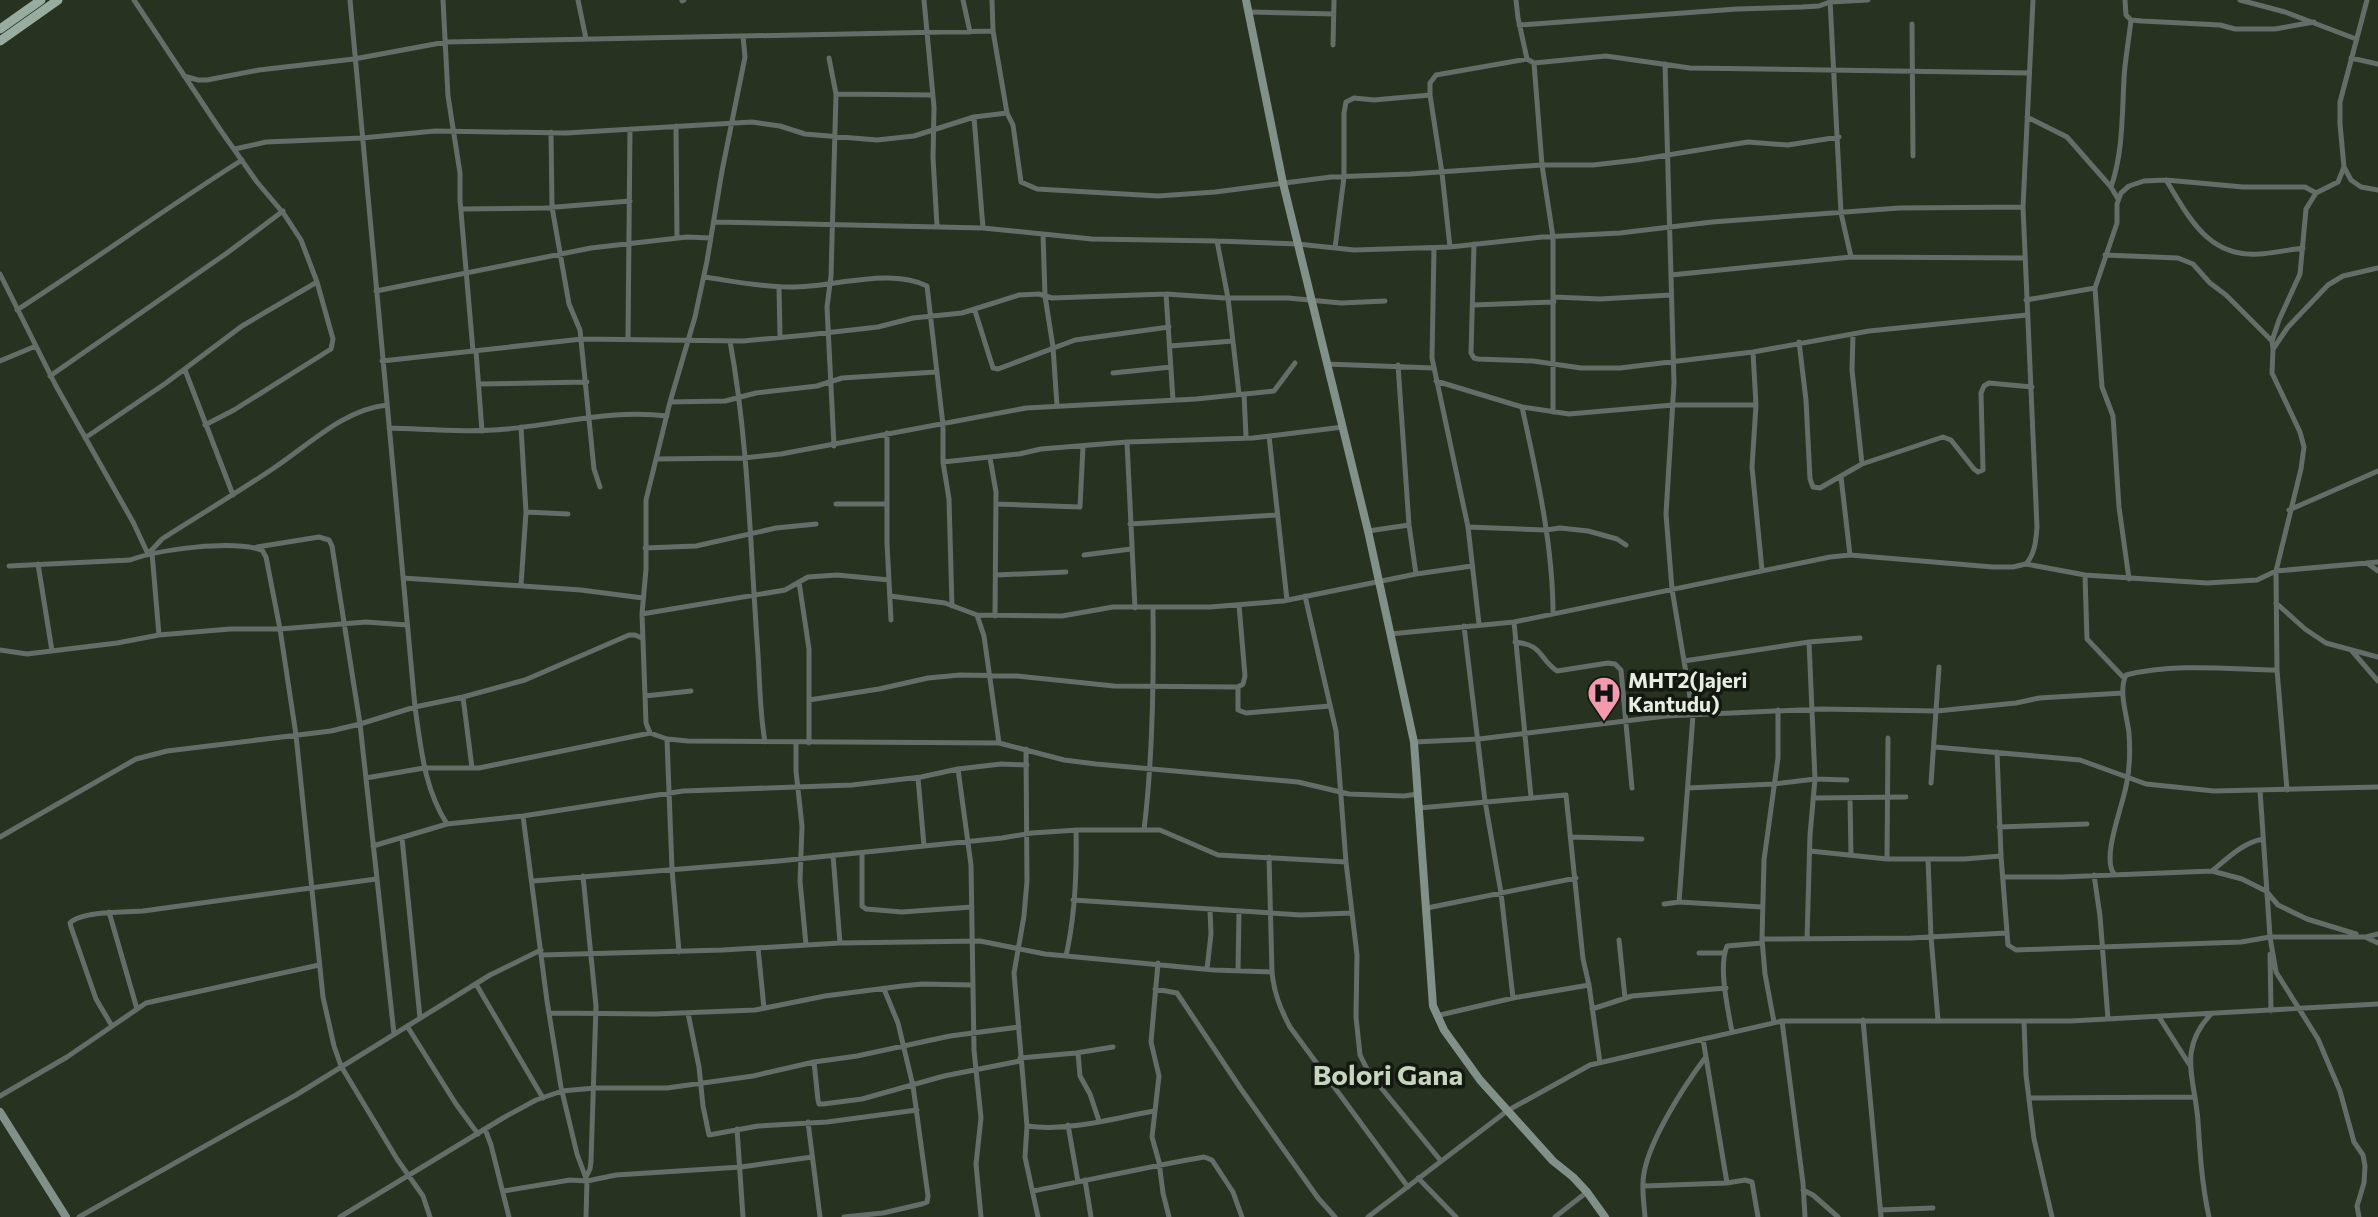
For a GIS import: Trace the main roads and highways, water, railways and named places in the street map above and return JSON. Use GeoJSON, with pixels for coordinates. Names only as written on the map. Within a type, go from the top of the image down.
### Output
{"type":"FeatureCollection","features":[{"type":"Feature","properties":{"kind":"main road"},"geometry":{"type":"LineString","coordinates":[[0,29],[41,0]]}},
{"type":"Feature","properties":{"kind":"main road"},"geometry":{"type":"LineString","coordinates":[[0,41],[58,0]]}},
{"type":"Feature","properties":{"kind":"place","name":"MHT2(Jajeri Kantudu)"},"geometry":{"type":"Point","coordinates":[1604,723]}},
{"type":"Feature","properties":{"kind":"district","name":"Bolori Gana"},"geometry":{"type":"Point","coordinates":[1388,1075]}}]}
